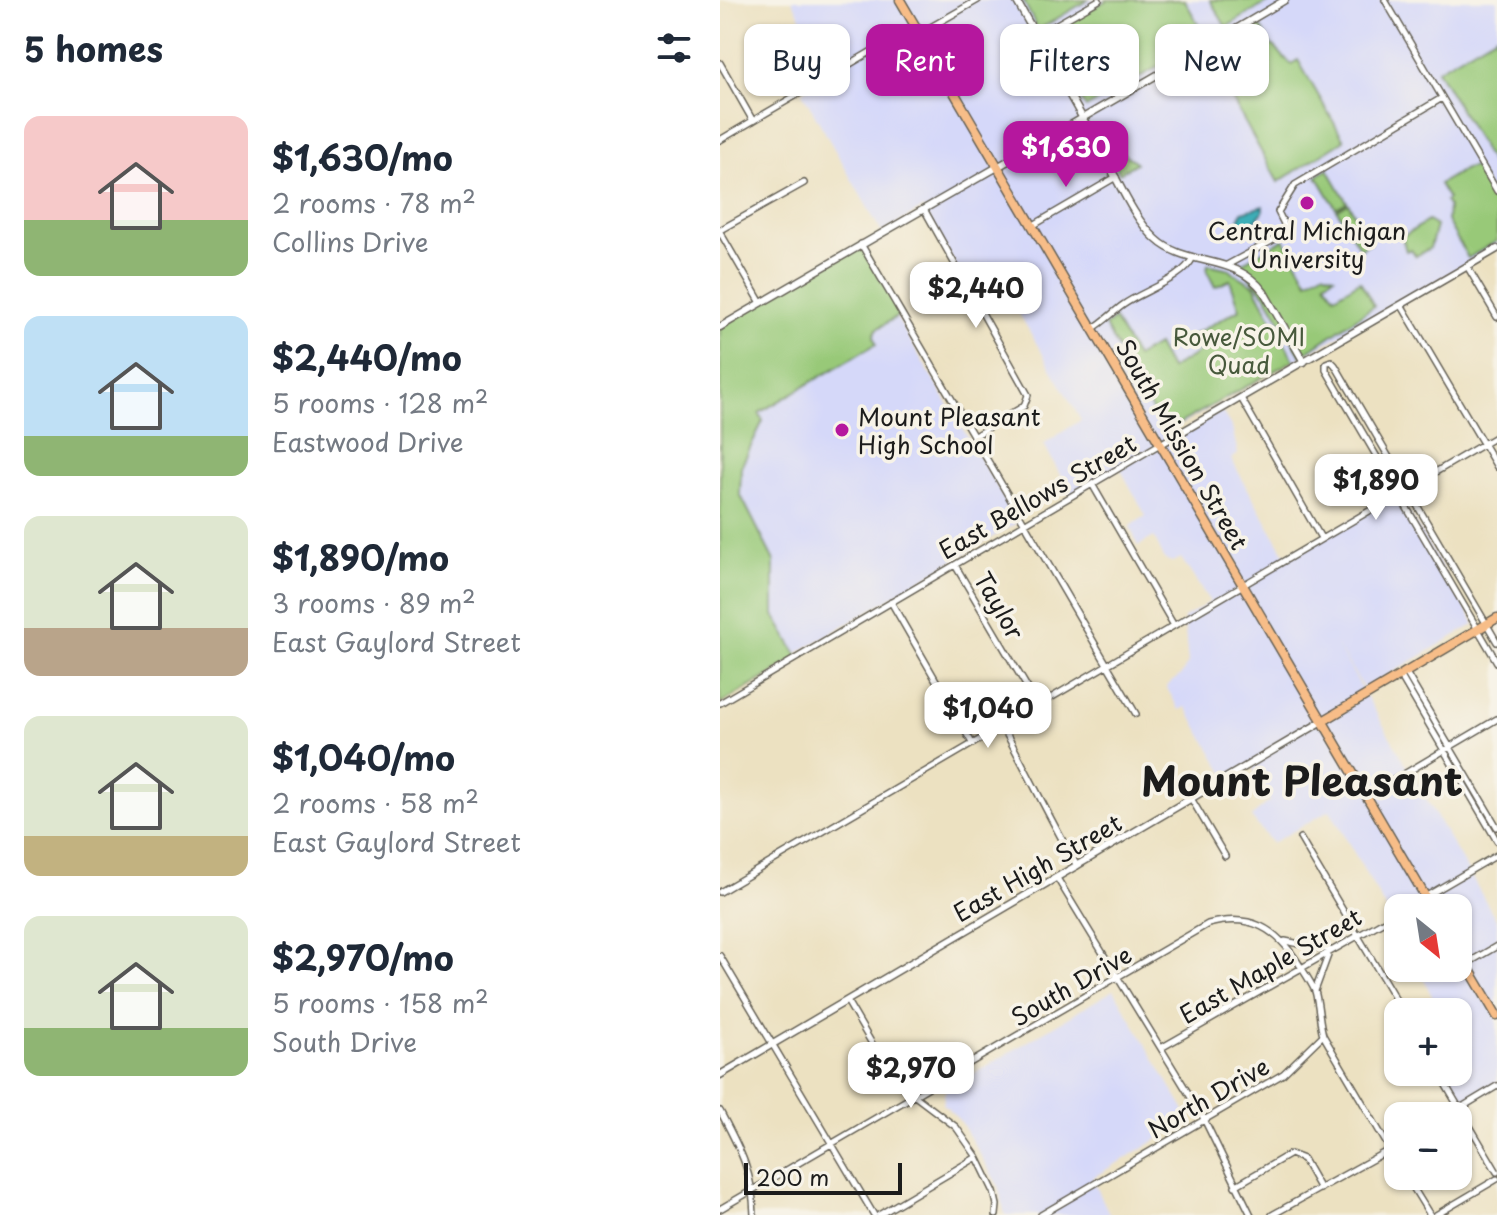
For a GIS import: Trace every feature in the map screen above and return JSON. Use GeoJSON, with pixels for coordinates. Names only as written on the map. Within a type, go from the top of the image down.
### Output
{"type":"FeatureCollection","features":[{"type":"Feature","properties":{"kind":"main road","name":"South Mission Street"},"geometry":{"type":"LineString","coordinates":[[900,0],[914,24]]}},
{"type":"Feature","properties":{"kind":"main road","name":"South Mission Street"},"geometry":{"type":"LineString","coordinates":[[956,96],[1424,894]]}},
{"type":"Feature","properties":{"kind":"main road","name":"East High Street"},"geometry":{"type":"LineString","coordinates":[[1323,721],[1497,618]]}},
{"type":"Feature","properties":{"kind":"main road"},"geometry":{"type":"LineString","coordinates":[[1472,974],[1497,1016]]}},
{"type":"Feature","properties":{"kind":"street"},"geometry":{"type":"LineString","coordinates":[[937,24],[978,0]]}},
{"type":"Feature","properties":{"kind":"street"},"geometry":{"type":"LineString","coordinates":[[1016,0],[1029,24]]}},
{"type":"Feature","properties":{"kind":"street"},"geometry":{"type":"LineString","coordinates":[[1057,24],[1099,0]]}},
{"type":"Feature","properties":{"kind":"street"},"geometry":{"type":"LineString","coordinates":[[720,327],[923,208],[998,169],[1285,0]]}},
{"type":"Feature","properties":{"kind":"street"},"geometry":{"type":"LineString","coordinates":[[1385,0],[1497,191]]}},
{"type":"Feature","properties":{"kind":"street"},"geometry":{"type":"LineString","coordinates":[[720,140],[866,55]]}},
{"type":"Feature","properties":{"kind":"street"},"geometry":{"type":"LineString","coordinates":[[720,63],[753,121]]}},
{"type":"Feature","properties":{"kind":"street"},"geometry":{"type":"LineString","coordinates":[[1070,96],[1152,236],[1165,246],[1240,270],[1262,288],[1304,362]]}},
{"type":"Feature","properties":{"kind":"street"},"geometry":{"type":"LineString","coordinates":[[1227,265],[1288,232],[1278,212],[1295,185],[1442,98]]}},
{"type":"Feature","properties":{"kind":"street"},"geometry":{"type":"LineString","coordinates":[[1032,226],[1116,177]]}},
{"type":"Feature","properties":{"kind":"street"},"geometry":{"type":"LineString","coordinates":[[761,303],[720,231],[804,183]]}},
{"type":"Feature","properties":{"kind":"street"},"geometry":{"type":"LineString","coordinates":[[923,208],[1028,395],[1024,406],[973,437]]}},
{"type":"Feature","properties":{"kind":"street"},"geometry":{"type":"LineString","coordinates":[[861,244],[1136,714]]}},
{"type":"Feature","properties":{"kind":"street","name":"East Bellows Street"},"geometry":{"type":"LineString","coordinates":[[720,703],[1497,249]]}},
{"type":"Feature","properties":{"kind":"street"},"geometry":{"type":"LineString","coordinates":[[1092,329],[1112,317],[1123,305],[1187,268],[1193,256]]}},
{"type":"Feature","properties":{"kind":"street"},"geometry":{"type":"LineString","coordinates":[[1467,266],[1497,317]]}},
{"type":"Feature","properties":{"kind":"street"},"geometry":{"type":"LineString","coordinates":[[1402,306],[1497,467]]}},
{"type":"Feature","properties":{"kind":"street"},"geometry":{"type":"LineString","coordinates":[[1497,642],[1335,365],[1331,361],[1326,363],[1326,370],[1497,662]]}},
{"type":"Feature","properties":{"kind":"street"},"geometry":{"type":"LineString","coordinates":[[1241,398],[1321,538]]}},
{"type":"Feature","properties":{"kind":"street"},"geometry":{"type":"LineString","coordinates":[[720,892],[1497,436]]}},
{"type":"Feature","properties":{"kind":"street"},"geometry":{"type":"LineString","coordinates":[[1092,484],[1173,624]]}},
{"type":"Feature","properties":{"kind":"street","name":"Taylor"},"geometry":{"type":"LineString","coordinates":[[955,565],[1037,704]]}},
{"type":"Feature","properties":{"kind":"street"},"geometry":{"type":"LineString","coordinates":[[891,602],[972,743]]}},
{"type":"Feature","properties":{"kind":"street"},"geometry":{"type":"LineString","coordinates":[[1402,673],[1497,827]]}},
{"type":"Feature","properties":{"kind":"street"},"geometry":{"type":"LineString","coordinates":[[1366,796],[1497,719]]}},
{"type":"Feature","properties":{"kind":"street","name":"East High Street"},"geometry":{"type":"LineString","coordinates":[[720,1075],[1323,721]]}},
{"type":"Feature","properties":{"kind":"street"},"geometry":{"type":"LineString","coordinates":[[1002,726],[1077,866]]}},
{"type":"Feature","properties":{"kind":"street"},"geometry":{"type":"LineString","coordinates":[[1447,749],[1497,841]]}},
{"type":"Feature","properties":{"kind":"street"},"geometry":{"type":"LineString","coordinates":[[1192,800],[1225,856]]}},
{"type":"Feature","properties":{"kind":"street"},"geometry":{"type":"LineString","coordinates":[[1300,838],[1395,998]]}},
{"type":"Feature","properties":{"kind":"street"},"geometry":{"type":"LineString","coordinates":[[1431,894],[1497,855]]}},
{"type":"Feature","properties":{"kind":"street"},"geometry":{"type":"LineString","coordinates":[[1057,878],[1204,1119],[1251,1215]]}},
{"type":"Feature","properties":{"kind":"street","name":"South Drive"},"geometry":{"type":"LineString","coordinates":[[720,1209],[1208,924],[1219,921],[1248,922],[1260,926],[1284,941],[1301,968]]}},
{"type":"Feature","properties":{"kind":"street","name":"East Maple Street"},"geometry":{"type":"LineString","coordinates":[[1161,1048],[1384,921]]}},
{"type":"Feature","properties":{"kind":"street"},"geometry":{"type":"LineString","coordinates":[[1284,941],[1330,950],[1315,992]]}},
{"type":"Feature","properties":{"kind":"street"},"geometry":{"type":"LineString","coordinates":[[1472,961],[1497,946]]}},
{"type":"Feature","properties":{"kind":"street"},"geometry":{"type":"LineString","coordinates":[[720,956],[876,1215],[977,1157]]}},
{"type":"Feature","properties":{"kind":"street"},"geometry":{"type":"LineString","coordinates":[[1301,968],[1315,992],[1323,1035],[1384,1140]]}},
{"type":"Feature","properties":{"kind":"street"},"geometry":{"type":"LineString","coordinates":[[847,1001],[888,1071],[899,1084],[956,1127],[977,1157],[994,1192],[996,1215]]}},
{"type":"Feature","properties":{"kind":"street","name":"North Drive"},"geometry":{"type":"LineString","coordinates":[[1041,1215],[1283,1074],[1323,1035]]}},
{"type":"Feature","properties":{"kind":"street"},"geometry":{"type":"LineString","coordinates":[[1471,1102],[1497,1086]]}},
{"type":"Feature","properties":{"kind":"street"},"geometry":{"type":"LineString","coordinates":[[720,1111],[746,1160],[754,1190],[754,1215]]}},
{"type":"Feature","properties":{"kind":"street"},"geometry":{"type":"LineString","coordinates":[[1472,1131],[1497,1172]]}},
{"type":"Feature","properties":{"kind":"street"},"geometry":{"type":"LineString","coordinates":[[1272,1215],[1384,1153]]}},
{"type":"Feature","properties":{"kind":"street"},"geometry":{"type":"LineString","coordinates":[[1235,1186],[1290,1154],[1303,1159],[1320,1189]]}},
{"type":"Feature","properties":{"kind":"street"},"geometry":{"type":"LineString","coordinates":[[1416,1190],[1433,1215],[1497,1179]]}},
{"type":"Feature","properties":{"kind":"shaded area"},"geometry":{"type":"Polygon","coordinates":[[[792,0],[1497,0],[1497,247],[1163,435],[1166,440],[1221,410],[1232,428],[1238,454],[1231,459],[1287,558],[1398,493],[1475,624],[1364,689],[1335,642],[1497,921],[1497,1089],[1466,1102],[1456,1086],[1472,1086],[1472,998],[1433,998],[1425,982],[1472,982],[1472,894],[1384,894],[1384,905],[1330,810],[1272,843],[1251,817],[1270,801],[1251,764],[1227,778],[1186,707],[1179,710],[1166,686],[1181,675],[1188,663],[1184,618],[1210,602],[1181,558],[1173,562],[1165,560],[1154,537],[1138,546],[1130,526],[1146,516],[1120,468],[1071,496],[1044,444],[1081,420],[991,265],[963,278],[923,208],[882,233],[804,96],[850,96],[850,24],[804,24],[792,0]]]}},
{"type":"Feature","properties":{"kind":"shaded area","name":"Mount Pleasant High School"},"geometry":{"type":"Polygon","coordinates":[[[860,256],[1018,522],[720,699],[720,338],[860,256]]]}},
{"type":"Feature","properties":{"kind":"shaded area"},"geometry":{"type":"Polygon","coordinates":[[[1114,990],[1190,1120],[1092,1178],[1110,1215],[1005,1215],[998,1185],[961,1122],[943,1104],[945,1091],[1114,990]]]}},
{"type":"Feature","properties":{"kind":"green space"},"geometry":{"type":"Polygon","coordinates":[[[1023,0],[1088,0],[1048,24],[1035,24],[1023,0]]]}},
{"type":"Feature","properties":{"kind":"green space"},"geometry":{"type":"Polygon","coordinates":[[[1107,0],[1185,0],[1198,24],[1155,24],[1155,68],[1139,78],[1139,24],[1064,24],[1107,0]]]}},
{"type":"Feature","properties":{"kind":"green space"},"geometry":{"type":"Polygon","coordinates":[[[1210,0],[1272,0],[1231,24],[1224,24],[1210,0]]]}},
{"type":"Feature","properties":{"kind":"green space"},"geometry":{"type":"Polygon","coordinates":[[[1497,35],[1497,173],[1437,70],[1497,35]]]}},
{"type":"Feature","properties":{"kind":"green space"},"geometry":{"type":"Polygon","coordinates":[[[1269,41],[1291,64],[1298,60],[1344,140],[1278,182],[1230,96],[1269,96],[1269,41]]]}},
{"type":"Feature","properties":{"kind":"green space"},"geometry":{"type":"Polygon","coordinates":[[[1079,96],[1107,96],[1086,108],[1079,96]]]}},
{"type":"Feature","properties":{"kind":"green space"},"geometry":{"type":"Polygon","coordinates":[[[1107,144],[1135,161],[1136,163],[1119,173],[1107,144]]]}},
{"type":"Feature","properties":{"kind":"green space"},"geometry":{"type":"Polygon","coordinates":[[[1475,167],[1497,205],[1497,241],[1468,258],[1447,221],[1448,206],[1445,201],[1448,199],[1439,184],[1465,169],[1475,167]]]}},
{"type":"Feature","properties":{"kind":"green space"},"geometry":{"type":"Polygon","coordinates":[[[1328,169],[1347,202],[1336,208],[1317,176],[1328,169]]]}},
{"type":"Feature","properties":{"kind":"green space"},"geometry":{"type":"Polygon","coordinates":[[[1348,203],[1371,242],[1360,249],[1337,210],[1348,203]]]}},
{"type":"Feature","properties":{"kind":"green space"},"geometry":{"type":"Polygon","coordinates":[[[1428,221],[1436,226],[1430,248],[1416,256],[1411,249],[1406,251],[1402,237],[1428,221]]]}},
{"type":"Feature","properties":{"kind":"green space"},"geometry":{"type":"Polygon","coordinates":[[[1284,239],[1308,281],[1323,272],[1334,276],[1325,282],[1335,296],[1360,281],[1374,306],[1301,356],[1267,297],[1241,266],[1284,239]]]}},
{"type":"Feature","properties":{"kind":"green space"},"geometry":{"type":"Polygon","coordinates":[[[861,244],[901,314],[877,329],[874,336],[876,344],[759,413],[763,421],[741,467],[740,494],[774,561],[774,615],[799,658],[720,704],[720,327],[861,244]]]}},
{"type":"Feature","properties":{"kind":"green space","name":"Rowe/SOMI Quad"},"geometry":{"type":"Polygon","coordinates":[[[1208,264],[1230,269],[1254,285],[1294,360],[1164,432],[1105,326],[1114,319],[1136,357],[1157,345],[1170,369],[1199,352],[1191,336],[1240,309],[1230,280],[1215,287],[1207,271],[1208,264]]]}},
{"type":"Feature","properties":{"kind":"water"},"geometry":{"type":"Polygon","coordinates":[[[1263,206],[1263,212],[1251,225],[1239,228],[1237,225],[1242,212],[1263,206]]]}},
{"type":"Feature","properties":{"kind":"place","name":"Central Michigan University"},"geometry":{"type":"Point","coordinates":[1307,203]}},
{"type":"Feature","properties":{"kind":"place","name":"Mount Pleasant High School"},"geometry":{"type":"Point","coordinates":[842,430]}},
{"type":"Feature","properties":{"kind":"district","name":"Mount Pleasant"},"geometry":{"type":"Point","coordinates":[1302,779]}}]}
